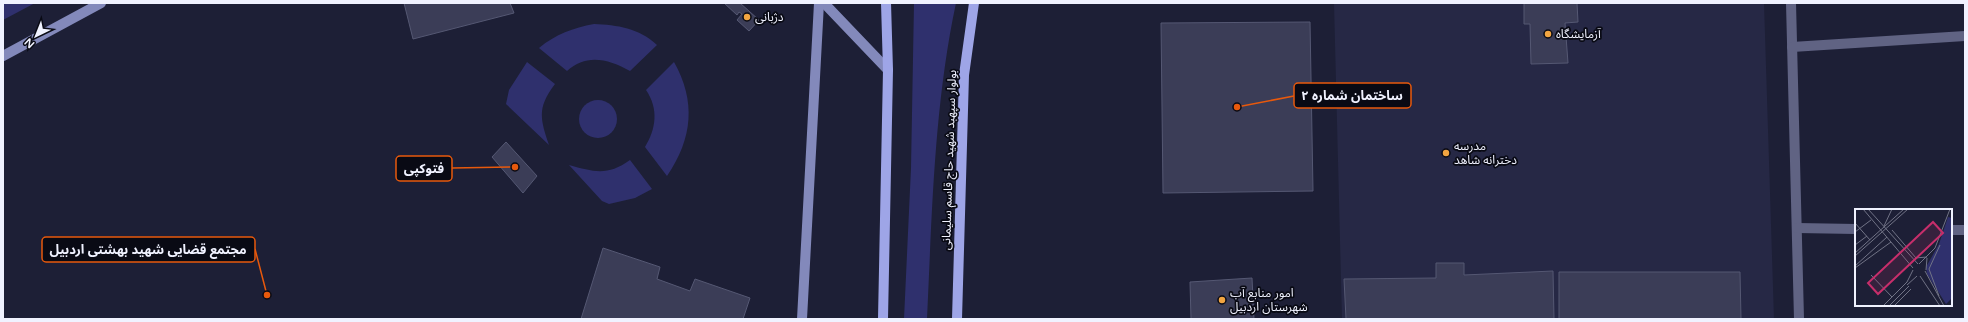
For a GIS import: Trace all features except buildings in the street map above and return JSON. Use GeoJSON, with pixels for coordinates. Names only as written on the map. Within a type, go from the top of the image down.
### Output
{"type":"FeatureCollection","features":[{"type":"Feature","properties":{"kind":"main road"},"geometry":{"type":"LineString","coordinates":[[883,319],[888,70],[886,3]]}},
{"type":"Feature","properties":{"kind":"main road","name":"بولوار سپهبد شهید حاج قاسم سلیمانی"},"geometry":{"type":"LineString","coordinates":[[957,319],[964,75],[974,3]]}},
{"type":"Feature","properties":{"kind":"street"},"geometry":{"type":"LineString","coordinates":[[3,56],[102,3]]}},
{"type":"Feature","properties":{"kind":"street"},"geometry":{"type":"LineString","coordinates":[[802,319],[819,3]]}},
{"type":"Feature","properties":{"kind":"street"},"geometry":{"type":"LineString","coordinates":[[824,3],[888,70]]}},
{"type":"Feature","properties":{"kind":"street"},"geometry":{"type":"LineString","coordinates":[[1791,3],[1799,319]]}},
{"type":"Feature","properties":{"kind":"street"},"geometry":{"type":"LineString","coordinates":[[1792,47],[1965,36]]}},
{"type":"Feature","properties":{"kind":"street"},"geometry":{"type":"LineString","coordinates":[[1797,228],[1855,229]]}},
{"type":"Feature","properties":{"kind":"street"},"geometry":{"type":"LineString","coordinates":[[1952,230],[1965,230]]}},
{"type":"Feature","properties":{"kind":"shaded area"},"geometry":{"type":"Polygon","coordinates":[[[3,3],[35,3],[3,20],[3,3]]]}},
{"type":"Feature","properties":{"kind":"shaded area"},"geometry":{"type":"Polygon","coordinates":[[[914,3],[956,3],[938,121],[927,319],[904,319],[911,168],[914,3]]]}},
{"type":"Feature","properties":{"kind":"shaded area"},"geometry":{"type":"Polygon","coordinates":[[[1334,3],[1764,3],[1774,319],[1741,319],[1740,272],[1559,272],[1559,319],[1554,319],[1464,275],[1463,263],[1436,263],[1436,278],[1344,279],[1346,319],[1342,319],[1334,3]]]}},
{"type":"Feature","properties":{"kind":"shaded area"},"geometry":{"type":"Polygon","coordinates":[[[594,24],[627,28],[643,35],[657,45],[630,71],[614,63],[590,60],[574,65],[567,71],[539,48],[565,32],[594,24]]]}},
{"type":"Feature","properties":{"kind":"shaded area"},"geometry":{"type":"Polygon","coordinates":[[[527,62],[555,84],[545,100],[542,113],[542,120],[549,145],[506,104],[509,90],[527,62]]]}},
{"type":"Feature","properties":{"kind":"shaded area"},"geometry":{"type":"Polygon","coordinates":[[[674,62],[686,91],[688,119],[682,148],[676,162],[667,176],[645,147],[654,126],[653,104],[646,90],[674,62]]]}},
{"type":"Feature","properties":{"kind":"shaded area"},"geometry":{"type":"Polygon","coordinates":[[[594,100],[602,100],[609,103],[614,108],[617,119],[614,130],[609,135],[602,138],[594,138],[587,135],[582,130],[579,123],[579,115],[582,108],[587,103],[594,100]]]}},
{"type":"Feature","properties":{"kind":"shaded area"},"geometry":{"type":"Polygon","coordinates":[[[630,160],[652,189],[635,198],[609,204],[602,201],[569,165],[593,171],[601,171],[615,169],[630,160]]]}},
{"type":"Feature","properties":{"kind":"place","name":"دژبانی"},"geometry":{"type":"Point","coordinates":[747,17]}},
{"type":"Feature","properties":{"kind":"place","name":"آزمایشگاه"},"geometry":{"type":"Point","coordinates":[1548,34]}},
{"type":"Feature","properties":{"kind":"place","name":"ساختمان شماره ۲"},"geometry":{"type":"Point","coordinates":[1237,107]}},
{"type":"Feature","properties":{"kind":"place","name":"مدرسه دخترانه شاهد"},"geometry":{"type":"Point","coordinates":[1446,153]}},
{"type":"Feature","properties":{"kind":"place","name":"فتوکپی"},"geometry":{"type":"Point","coordinates":[515,167]}},
{"type":"Feature","properties":{"kind":"place","name":"مجتمع قضایی شهید بهشتی اردبیل"},"geometry":{"type":"Point","coordinates":[267,295]}},
{"type":"Feature","properties":{"kind":"place","name":"امور منابع آب شهرستان اردبیل"},"geometry":{"type":"Point","coordinates":[1222,300]}}]}
